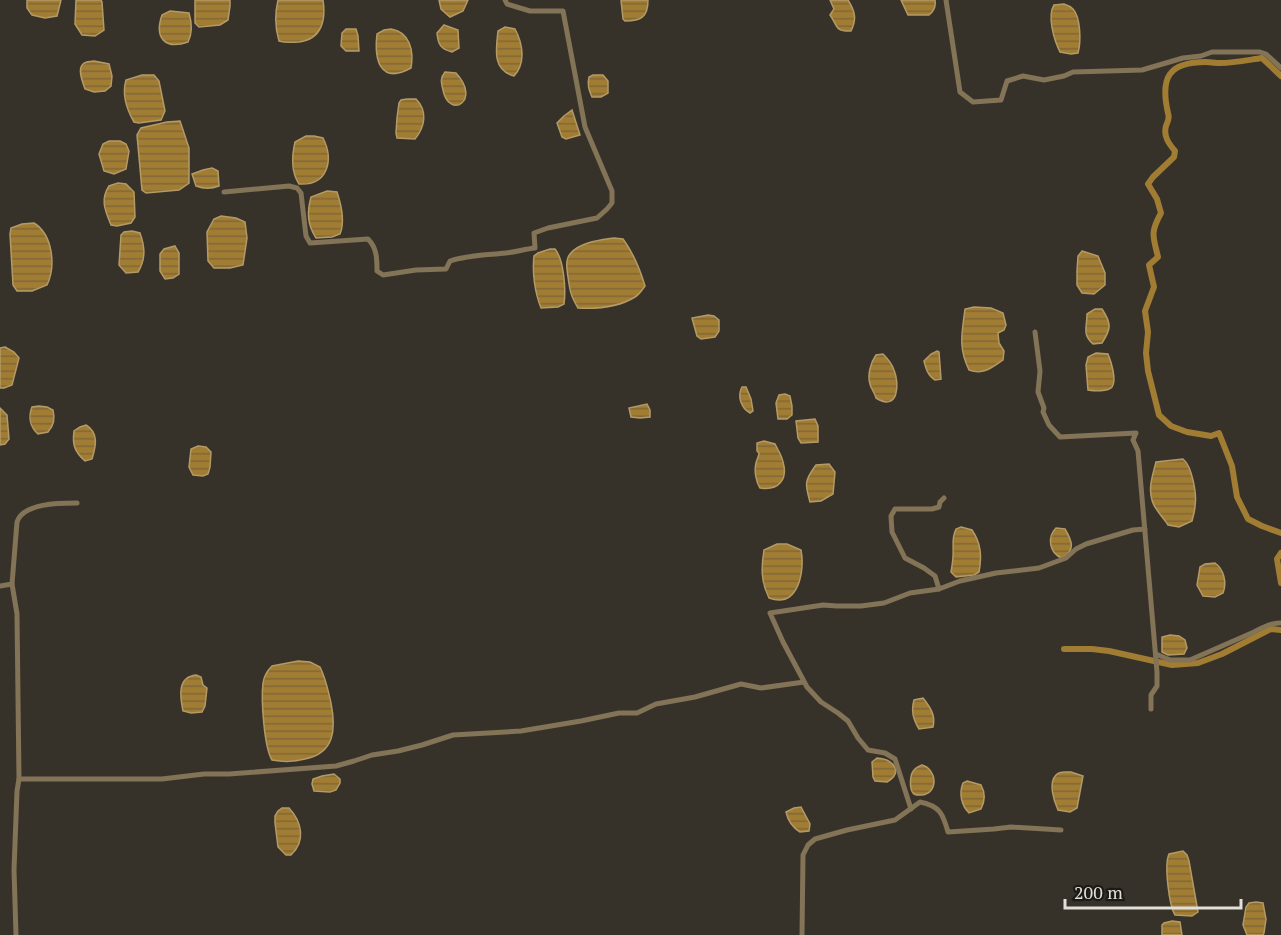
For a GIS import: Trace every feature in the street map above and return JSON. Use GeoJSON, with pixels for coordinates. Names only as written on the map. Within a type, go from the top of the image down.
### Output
{"type":"FeatureCollection","features":[{"type":"Feature","properties":{"kind":"street"},"geometry":{"type":"LineString","coordinates":[[224,192],[279,186],[297,188],[301,193],[306,236],[310,243],[368,239],[373,244],[376,271],[383,275],[416,270],[446,269],[450,261],[460,258],[535,248],[534,233],[597,218],[612,202],[612,191],[585,127],[563,11],[530,11],[507,4],[504,0]]}},
{"type":"Feature","properties":{"kind":"street"},"geometry":{"type":"LineString","coordinates":[[946,0],[960,92],[973,102],[1001,100],[1007,81],[1023,76],[1044,80],[1073,72],[1142,70],[1212,52],[1260,52],[1266,54],[1281,68]]}},
{"type":"Feature","properties":{"kind":"street"},"geometry":{"type":"LineString","coordinates":[[1035,332],[1040,372],[1038,392],[1049,425],[1060,437],[1136,433],[1133,440],[1138,451],[1157,672],[1157,686],[1151,695],[1151,709]]}},
{"type":"Feature","properties":{"kind":"street"},"geometry":{"type":"LineString","coordinates":[[939,589],[935,576],[905,558],[892,532],[891,516],[894,509],[932,510],[939,507],[944,498]]}},
{"type":"Feature","properties":{"kind":"street"},"geometry":{"type":"LineString","coordinates":[[16,935],[14,870],[19,779],[16,614],[12,584],[17,522],[19,517],[29,510],[43,504],[77,503]]}},
{"type":"Feature","properties":{"kind":"street"},"geometry":{"type":"LineString","coordinates":[[911,809],[895,759],[885,753],[868,750],[848,721],[821,702],[804,682],[770,613],[823,605],[861,606],[884,603],[910,593],[939,589],[960,581],[996,573],[1039,568],[1066,558],[1076,549],[1103,538],[1145,529]]}},
{"type":"Feature","properties":{"kind":"street"},"geometry":{"type":"LineString","coordinates":[[0,586],[12,584]]}},
{"type":"Feature","properties":{"kind":"street"},"geometry":{"type":"LineString","coordinates":[[1156,654],[1170,660],[1190,660],[1260,629],[1281,624]]}},
{"type":"Feature","properties":{"kind":"street"},"geometry":{"type":"LineString","coordinates":[[19,779],[162,779],[204,774],[336,766],[372,755],[422,746],[453,735],[521,731],[619,713],[637,713],[656,705],[741,684],[761,688],[804,682]]}},
{"type":"Feature","properties":{"kind":"street"},"geometry":{"type":"LineString","coordinates":[[802,935],[802,855],[815,839],[895,820],[920,802],[932,804],[944,816],[948,832],[1011,826],[1061,831]]}},
{"type":"Feature","properties":{"kind":"shaded area"},"geometry":{"type":"Polygon","coordinates":[[[27,0],[61,0],[57,16],[45,18],[32,15],[27,8],[27,0]]]}},
{"type":"Feature","properties":{"kind":"shaded area"},"geometry":{"type":"Polygon","coordinates":[[[76,0],[101,0],[104,30],[95,36],[82,35],[75,24],[76,0]]]}},
{"type":"Feature","properties":{"kind":"shaded area"},"geometry":{"type":"Polygon","coordinates":[[[195,0],[230,0],[228,20],[220,25],[199,27],[195,23],[195,0]]]}},
{"type":"Feature","properties":{"kind":"shaded area"},"geometry":{"type":"Polygon","coordinates":[[[278,0],[323,0],[323,21],[317,33],[299,42],[279,41],[276,20],[278,0]]]}},
{"type":"Feature","properties":{"kind":"shaded area"},"geometry":{"type":"Polygon","coordinates":[[[439,0],[468,0],[463,11],[450,17],[441,9],[439,0]]]}},
{"type":"Feature","properties":{"kind":"shaded area"},"geometry":{"type":"Polygon","coordinates":[[[621,0],[648,0],[647,10],[639,19],[625,21],[621,0]]]}},
{"type":"Feature","properties":{"kind":"shaded area"},"geometry":{"type":"Polygon","coordinates":[[[830,0],[848,0],[854,15],[851,31],[838,28],[830,15],[834,9],[830,0]]]}},
{"type":"Feature","properties":{"kind":"shaded area"},"geometry":{"type":"Polygon","coordinates":[[[901,0],[935,0],[935,4],[929,15],[908,15],[901,0]]]}},
{"type":"Feature","properties":{"kind":"shaded area"},"geometry":{"type":"Polygon","coordinates":[[[1064,4],[1073,9],[1078,18],[1080,43],[1078,53],[1060,52],[1054,35],[1051,22],[1052,10],[1054,5],[1064,4]]]}},
{"type":"Feature","properties":{"kind":"shaded area"},"geometry":{"type":"Polygon","coordinates":[[[170,11],[189,13],[192,28],[188,42],[173,44],[163,40],[159,30],[160,23],[162,15],[170,11]]]}},
{"type":"Feature","properties":{"kind":"shaded area"},"geometry":{"type":"Polygon","coordinates":[[[444,25],[458,30],[459,48],[452,52],[443,48],[438,41],[437,33],[444,25]]]}},
{"type":"Feature","properties":{"kind":"shaded area"},"geometry":{"type":"Polygon","coordinates":[[[505,27],[515,29],[520,41],[522,59],[514,76],[502,69],[497,58],[498,31],[505,27]]]}},
{"type":"Feature","properties":{"kind":"shaded area"},"geometry":{"type":"Polygon","coordinates":[[[346,29],[356,29],[359,51],[346,51],[341,46],[342,33],[346,29]]]}},
{"type":"Feature","properties":{"kind":"shaded area"},"geometry":{"type":"Polygon","coordinates":[[[391,29],[403,34],[409,43],[412,55],[411,68],[392,74],[381,67],[376,44],[377,34],[391,29]]]}},
{"type":"Feature","properties":{"kind":"shaded area"},"geometry":{"type":"Polygon","coordinates":[[[85,62],[109,64],[112,76],[111,86],[105,91],[94,92],[85,89],[80,69],[85,62]]]}},
{"type":"Feature","properties":{"kind":"shaded area"},"geometry":{"type":"Polygon","coordinates":[[[445,72],[456,73],[463,83],[466,92],[462,103],[451,104],[446,99],[441,82],[445,72]]]}},
{"type":"Feature","properties":{"kind":"shaded area"},"geometry":{"type":"Polygon","coordinates":[[[142,75],[154,75],[159,81],[165,111],[161,120],[134,122],[129,112],[125,96],[126,80],[142,75]]]}},
{"type":"Feature","properties":{"kind":"shaded area"},"geometry":{"type":"Polygon","coordinates":[[[603,75],[608,81],[608,93],[601,97],[592,97],[588,83],[589,77],[603,75]]]}},
{"type":"Feature","properties":{"kind":"shaded area"},"geometry":{"type":"Polygon","coordinates":[[[407,99],[416,99],[424,114],[423,124],[415,139],[397,138],[396,133],[399,103],[407,99]]]}},
{"type":"Feature","properties":{"kind":"shaded area"},"geometry":{"type":"Polygon","coordinates":[[[572,110],[580,135],[566,139],[562,137],[557,123],[572,110]]]}},
{"type":"Feature","properties":{"kind":"shaded area"},"geometry":{"type":"Polygon","coordinates":[[[180,121],[189,148],[189,183],[179,190],[146,193],[142,190],[137,135],[141,128],[180,121]]]}},
{"type":"Feature","properties":{"kind":"shaded area"},"geometry":{"type":"Polygon","coordinates":[[[306,136],[323,138],[328,163],[326,170],[317,181],[299,184],[293,169],[294,147],[295,142],[306,136]]]}},
{"type":"Feature","properties":{"kind":"shaded area"},"geometry":{"type":"Polygon","coordinates":[[[109,141],[120,141],[126,144],[129,151],[126,169],[114,174],[104,171],[99,154],[103,144],[109,141]]]}},
{"type":"Feature","properties":{"kind":"shaded area"},"geometry":{"type":"Polygon","coordinates":[[[212,168],[218,171],[219,186],[202,188],[196,186],[192,174],[212,168]]]}},
{"type":"Feature","properties":{"kind":"shaded area"},"geometry":{"type":"Polygon","coordinates":[[[118,183],[126,184],[134,192],[135,217],[131,223],[117,226],[111,225],[104,201],[109,186],[118,183]]]}},
{"type":"Feature","properties":{"kind":"shaded area"},"geometry":{"type":"Polygon","coordinates":[[[327,191],[337,192],[342,213],[340,234],[316,238],[309,223],[311,197],[327,191]]]}},
{"type":"Feature","properties":{"kind":"shaded area"},"geometry":{"type":"Polygon","coordinates":[[[221,216],[245,222],[247,238],[243,265],[214,268],[208,261],[207,232],[214,219],[221,216]]]}},
{"type":"Feature","properties":{"kind":"shaded area"},"geometry":{"type":"Polygon","coordinates":[[[34,223],[49,243],[52,260],[50,277],[47,285],[32,291],[17,291],[13,285],[11,228],[34,223]]]}},
{"type":"Feature","properties":{"kind":"shaded area"},"geometry":{"type":"Polygon","coordinates":[[[132,231],[140,233],[144,248],[143,258],[138,272],[126,273],[119,265],[121,235],[132,231]]]}},
{"type":"Feature","properties":{"kind":"shaded area"},"geometry":{"type":"Polygon","coordinates":[[[614,238],[623,239],[627,245],[645,286],[636,296],[622,303],[600,308],[578,308],[569,286],[568,256],[584,244],[614,238]]]}},
{"type":"Feature","properties":{"kind":"shaded area"},"geometry":{"type":"Polygon","coordinates":[[[175,246],[179,253],[179,274],[165,279],[160,271],[160,254],[164,249],[175,246]]]}},
{"type":"Feature","properties":{"kind":"shaded area"},"geometry":{"type":"Polygon","coordinates":[[[555,249],[562,267],[564,304],[558,307],[541,308],[534,283],[534,256],[555,249]]]}},
{"type":"Feature","properties":{"kind":"shaded area"},"geometry":{"type":"Polygon","coordinates":[[[1082,251],[1098,256],[1105,273],[1105,285],[1094,294],[1082,293],[1077,285],[1078,256],[1082,251]]]}},
{"type":"Feature","properties":{"kind":"shaded area"},"geometry":{"type":"Polygon","coordinates":[[[991,308],[1003,313],[1006,325],[1004,330],[998,333],[999,343],[1004,351],[1003,360],[979,372],[969,370],[962,347],[965,309],[991,308]]]}},
{"type":"Feature","properties":{"kind":"shaded area"},"geometry":{"type":"Polygon","coordinates":[[[1095,309],[1102,309],[1109,326],[1102,343],[1093,344],[1087,337],[1086,327],[1087,314],[1095,309]]]}},
{"type":"Feature","properties":{"kind":"shaded area"},"geometry":{"type":"Polygon","coordinates":[[[708,315],[719,320],[719,331],[715,337],[701,339],[697,336],[692,318],[708,315]]]}},
{"type":"Feature","properties":{"kind":"shaded area"},"geometry":{"type":"Polygon","coordinates":[[[5,347],[19,358],[12,385],[0,388],[0,348],[5,347]]]}},
{"type":"Feature","properties":{"kind":"shaded area"},"geometry":{"type":"Polygon","coordinates":[[[937,351],[939,352],[941,379],[935,380],[929,374],[924,361],[937,351]]]}},
{"type":"Feature","properties":{"kind":"shaded area"},"geometry":{"type":"Polygon","coordinates":[[[1096,353],[1108,354],[1111,361],[1114,380],[1112,387],[1107,390],[1088,390],[1086,365],[1088,357],[1096,353]]]}},
{"type":"Feature","properties":{"kind":"shaded area"},"geometry":{"type":"Polygon","coordinates":[[[883,354],[892,366],[897,383],[896,395],[889,402],[876,398],[869,380],[874,358],[876,355],[883,354]]]}},
{"type":"Feature","properties":{"kind":"shaded area"},"geometry":{"type":"Polygon","coordinates":[[[742,387],[746,387],[751,399],[753,411],[750,413],[741,401],[742,387]]]}},
{"type":"Feature","properties":{"kind":"shaded area"},"geometry":{"type":"Polygon","coordinates":[[[779,395],[790,396],[792,415],[787,419],[778,419],[776,403],[779,395]]]}},
{"type":"Feature","properties":{"kind":"shaded area"},"geometry":{"type":"Polygon","coordinates":[[[647,404],[650,417],[631,417],[629,408],[647,404]]]}},
{"type":"Feature","properties":{"kind":"shaded area"},"geometry":{"type":"Polygon","coordinates":[[[39,406],[53,410],[54,419],[48,432],[38,434],[30,422],[30,414],[32,407],[39,406]]]}},
{"type":"Feature","properties":{"kind":"shaded area"},"geometry":{"type":"Polygon","coordinates":[[[0,408],[7,415],[9,439],[5,444],[0,445],[0,408]]]}},
{"type":"Feature","properties":{"kind":"shaded area"},"geometry":{"type":"Polygon","coordinates":[[[815,419],[818,426],[818,442],[801,443],[798,438],[796,421],[815,419]]]}},
{"type":"Feature","properties":{"kind":"shaded area"},"geometry":{"type":"Polygon","coordinates":[[[86,425],[95,436],[95,445],[92,459],[85,461],[75,448],[73,436],[74,431],[86,425]]]}},
{"type":"Feature","properties":{"kind":"shaded area"},"geometry":{"type":"Polygon","coordinates":[[[764,441],[775,444],[784,468],[783,478],[777,486],[772,488],[760,488],[755,473],[759,453],[757,443],[764,441]]]}},
{"type":"Feature","properties":{"kind":"shaded area"},"geometry":{"type":"Polygon","coordinates":[[[198,446],[206,447],[211,452],[208,474],[203,476],[193,475],[189,467],[191,449],[198,446]]]}},
{"type":"Feature","properties":{"kind":"shaded area"},"geometry":{"type":"Polygon","coordinates":[[[1183,459],[1191,474],[1195,510],[1192,521],[1179,527],[1168,525],[1157,510],[1152,500],[1151,486],[1156,462],[1183,459]]]}},
{"type":"Feature","properties":{"kind":"shaded area"},"geometry":{"type":"Polygon","coordinates":[[[829,464],[835,472],[833,494],[821,501],[810,502],[807,487],[809,475],[816,465],[829,464]]]}},
{"type":"Feature","properties":{"kind":"shaded area"},"geometry":{"type":"Polygon","coordinates":[[[961,527],[972,530],[975,535],[980,550],[980,566],[979,572],[974,575],[956,577],[951,572],[953,539],[956,529],[961,527]]]}},
{"type":"Feature","properties":{"kind":"shaded area"},"geometry":{"type":"Polygon","coordinates":[[[1056,528],[1065,529],[1071,541],[1069,552],[1062,558],[1054,552],[1051,544],[1051,536],[1056,528]]]}},
{"type":"Feature","properties":{"kind":"shaded area"},"geometry":{"type":"Polygon","coordinates":[[[777,544],[787,544],[801,550],[802,558],[798,586],[787,598],[779,600],[769,598],[762,575],[764,550],[777,544]]]}},
{"type":"Feature","properties":{"kind":"shaded area"},"geometry":{"type":"Polygon","coordinates":[[[1215,563],[1224,576],[1223,593],[1215,597],[1203,596],[1197,585],[1200,567],[1215,563]]]}},
{"type":"Feature","properties":{"kind":"shaded area"},"geometry":{"type":"Polygon","coordinates":[[[1179,636],[1185,640],[1187,648],[1184,654],[1168,655],[1162,652],[1162,637],[1179,636]]]}},
{"type":"Feature","properties":{"kind":"shaded area"},"geometry":{"type":"Polygon","coordinates":[[[298,661],[310,662],[320,667],[322,671],[333,713],[333,731],[328,746],[315,756],[293,761],[272,760],[264,723],[263,680],[272,666],[298,661]]]}},
{"type":"Feature","properties":{"kind":"shaded area"},"geometry":{"type":"Polygon","coordinates":[[[196,675],[201,677],[203,685],[207,688],[205,706],[202,712],[191,713],[183,711],[181,688],[186,679],[196,675]]]}},
{"type":"Feature","properties":{"kind":"shaded area"},"geometry":{"type":"Polygon","coordinates":[[[923,698],[932,711],[934,723],[933,727],[919,729],[913,715],[913,704],[914,700],[923,698]]]}},
{"type":"Feature","properties":{"kind":"shaded area"},"geometry":{"type":"Polygon","coordinates":[[[877,758],[892,763],[896,770],[887,782],[875,781],[873,777],[872,762],[877,758]]]}},
{"type":"Feature","properties":{"kind":"shaded area"},"geometry":{"type":"Polygon","coordinates":[[[922,765],[931,771],[933,786],[927,793],[916,795],[912,791],[911,778],[915,769],[922,765]]]}},
{"type":"Feature","properties":{"kind":"shaded area"},"geometry":{"type":"Polygon","coordinates":[[[1065,772],[1083,776],[1077,808],[1070,812],[1058,810],[1052,792],[1054,778],[1065,772]]]}},
{"type":"Feature","properties":{"kind":"shaded area"},"geometry":{"type":"Polygon","coordinates":[[[334,774],[340,779],[336,790],[314,791],[313,779],[334,774]]]}},
{"type":"Feature","properties":{"kind":"shaded area"},"geometry":{"type":"Polygon","coordinates":[[[967,781],[981,785],[984,794],[981,809],[969,813],[961,795],[963,783],[967,781]]]}},
{"type":"Feature","properties":{"kind":"shaded area"},"geometry":{"type":"Polygon","coordinates":[[[801,807],[810,824],[809,831],[797,830],[787,815],[786,812],[801,807]]]}},
{"type":"Feature","properties":{"kind":"shaded area"},"geometry":{"type":"Polygon","coordinates":[[[282,808],[289,808],[299,825],[299,844],[291,855],[286,855],[278,847],[275,816],[282,808]]]}},
{"type":"Feature","properties":{"kind":"shaded area"},"geometry":{"type":"Polygon","coordinates":[[[1183,851],[1189,861],[1198,912],[1192,916],[1175,915],[1169,894],[1167,867],[1169,854],[1183,851]]]}},
{"type":"Feature","properties":{"kind":"shaded area"},"geometry":{"type":"Polygon","coordinates":[[[1249,903],[1263,903],[1266,919],[1264,933],[1263,935],[1247,935],[1243,925],[1246,907],[1249,903]]]}},
{"type":"Feature","properties":{"kind":"shaded area"},"geometry":{"type":"Polygon","coordinates":[[[1172,921],[1180,922],[1182,935],[1162,935],[1162,925],[1172,921]]]}},
{"type":"Feature","properties":{"kind":"waterway"},"geometry":{"type":"LineString","coordinates":[[1281,76],[1262,58],[1225,63],[1193,63],[1183,65],[1170,74],[1165,90],[1169,117],[1165,133],[1175,151],[1174,157],[1148,184],[1157,199],[1161,213],[1155,225],[1154,235],[1158,257],[1149,265],[1154,287],[1145,311],[1148,332],[1146,353],[1148,371],[1159,415],[1171,426],[1187,432],[1211,436],[1219,433],[1232,466],[1237,497],[1248,519],[1281,533]]}},
{"type":"Feature","properties":{"kind":"waterway"},"geometry":{"type":"LineString","coordinates":[[1281,553],[1277,559],[1281,583]]}},
{"type":"Feature","properties":{"kind":"waterway"},"geometry":{"type":"LineString","coordinates":[[1064,649],[1109,651],[1172,665],[1198,663],[1222,654],[1271,629],[1281,630]]}}]}
